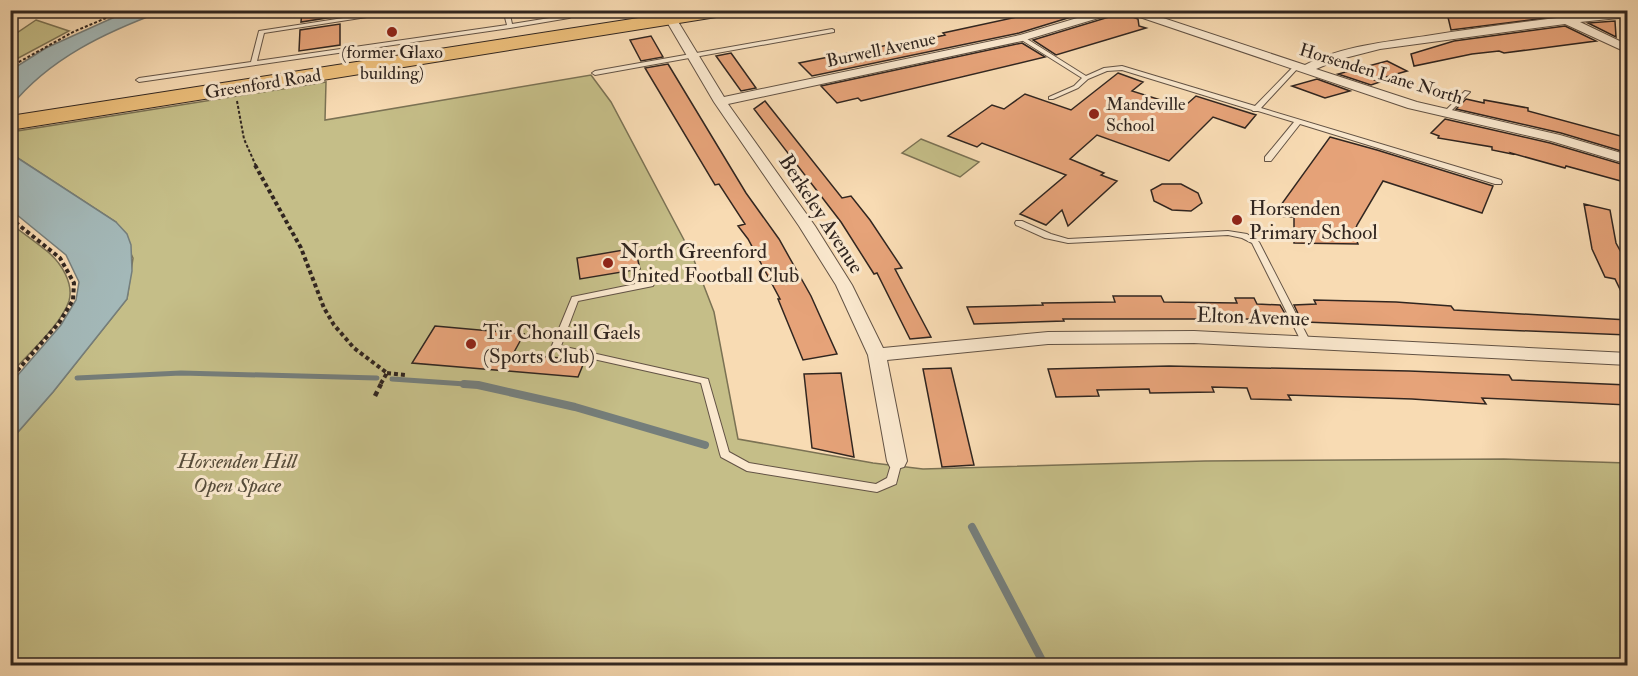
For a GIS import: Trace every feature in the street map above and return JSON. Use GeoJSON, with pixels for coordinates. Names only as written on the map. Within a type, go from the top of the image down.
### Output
{"type":"FeatureCollection","features":[{"type":"Feature","properties":{"kind":"main road","name":"Greenford Road"},"geometry":{"type":"LineString","coordinates":[[10,123],[667,15],[729,10]]}},
{"type":"Feature","properties":{"kind":"street","name":"Burwell Avenue"},"geometry":{"type":"LineString","coordinates":[[720,102],[1022,38],[1118,10]]}},
{"type":"Feature","properties":{"kind":"street","name":"Horsenden Lane North"},"geometry":{"type":"LineString","coordinates":[[1127,10],[1301,69],[1445,114],[1555,138],[1628,160]]}},
{"type":"Feature","properties":{"kind":"street"},"geometry":{"type":"LineString","coordinates":[[1301,69],[1388,45],[1567,20],[1628,14]]}},
{"type":"Feature","properties":{"kind":"street","name":"Berkeley Avenue"},"geometry":{"type":"LineString","coordinates":[[667,15],[720,102],[807,226],[844,285],[878,356],[897,461]]}},
{"type":"Feature","properties":{"kind":"street"},"geometry":{"type":"LineString","coordinates":[[1567,20],[1628,50]]}},
{"type":"Feature","properties":{"kind":"street","name":"Elton Avenue"},"geometry":{"type":"LineString","coordinates":[[878,356],[1048,338],[1194,337],[1628,359]]}},
{"type":"Feature","properties":{"kind":"lane"},"geometry":{"type":"LineString","coordinates":[[254,63],[261,32],[410,10]]}},
{"type":"Feature","properties":{"kind":"lane"},"geometry":{"type":"LineString","coordinates":[[506,10],[510,26]]}},
{"type":"Feature","properties":{"kind":"lane"},"geometry":{"type":"LineString","coordinates":[[139,80],[510,26],[569,16],[584,10]]}},
{"type":"Feature","properties":{"kind":"lane"},"geometry":{"type":"LineString","coordinates":[[595,73],[832,30]]}},
{"type":"Feature","properties":{"kind":"lane"},"geometry":{"type":"LineString","coordinates":[[1022,38],[1086,78]]}},
{"type":"Feature","properties":{"kind":"lane"},"geometry":{"type":"LineString","coordinates":[[1051,98],[1076,87],[1086,78],[1106,69],[1122,68],[1498,182]]}},
{"type":"Feature","properties":{"kind":"lane"},"geometry":{"type":"LineString","coordinates":[[1255,110],[1301,69]]}},
{"type":"Feature","properties":{"kind":"lane"},"geometry":{"type":"LineString","coordinates":[[1445,114],[1467,92]]}},
{"type":"Feature","properties":{"kind":"lane"},"geometry":{"type":"LineString","coordinates":[[1268,159],[1299,121]]}},
{"type":"Feature","properties":{"kind":"lane"},"geometry":{"type":"LineString","coordinates":[[1019,223],[1048,236],[1068,241],[1228,233],[1244,236],[1255,242],[1305,341]]}},
{"type":"Feature","properties":{"kind":"lane"},"geometry":{"type":"LineString","coordinates":[[650,284],[575,299],[556,348],[705,381],[725,454],[747,467],[877,488],[892,481],[897,461]]}},
{"type":"Feature","properties":{"kind":"path"},"geometry":{"type":"LineString","coordinates":[[10,67],[73,32],[125,10]]}},
{"type":"Feature","properties":{"kind":"path"},"geometry":{"type":"LineString","coordinates":[[237,102],[240,122],[250,152],[302,249],[329,317],[358,354],[387,373],[405,375]]}},
{"type":"Feature","properties":{"kind":"path"},"geometry":{"type":"LineString","coordinates":[[10,218],[60,258],[74,283],[73,300],[59,323],[10,379]]}},
{"type":"Feature","properties":{"kind":"path"},"geometry":{"type":"LineString","coordinates":[[375,396],[387,373]]}},
{"type":"Feature","properties":{"kind":"green space"},"geometry":{"type":"Polygon","coordinates":[[[36,20],[69,31],[11,62],[11,37],[36,20]]]}},
{"type":"Feature","properties":{"kind":"green space","name":"Horsenden Hill Open Space"},"geometry":{"type":"Polygon","coordinates":[[[591,75],[611,102],[692,255],[714,312],[738,439],[873,463],[923,469],[1205,461],[1504,459],[1627,463],[1627,665],[11,666],[11,440],[53,392],[127,299],[133,258],[116,222],[11,153],[11,132],[326,82],[325,120],[591,75]]]}},
{"type":"Feature","properties":{"kind":"green space"},"geometry":{"type":"Polygon","coordinates":[[[921,139],[979,162],[960,177],[902,153],[921,139]]]}},
{"type":"Feature","properties":{"kind":"green space"},"geometry":{"type":"Polygon","coordinates":[[[11,224],[53,257],[68,280],[70,294],[69,301],[59,320],[11,373],[11,224]]]}},
{"type":"Feature","properties":{"kind":"shaded area"},"geometry":{"type":"Polygon","coordinates":[[[128,11],[163,11],[80,48],[43,74],[11,106],[11,70],[46,48],[128,11]]]}},
{"type":"Feature","properties":{"kind":"shaded area"},"geometry":{"type":"Polygon","coordinates":[[[10,153],[116,222],[127,234],[131,245],[132,271],[127,299],[53,392],[11,440],[11,383],[61,325],[76,300],[79,282],[66,255],[11,210],[10,153]]]}},
{"type":"Feature","properties":{"kind":"building"},"geometry":{"type":"Polygon","coordinates":[[[302,10],[339,10],[339,16],[301,22],[302,10]]]}},
{"type":"Feature","properties":{"kind":"building"},"geometry":{"type":"Polygon","coordinates":[[[1049,10],[1094,10],[1019,33],[812,76],[799,63],[898,43],[901,45],[945,35],[943,33],[1049,10]]]}},
{"type":"Feature","properties":{"kind":"building"},"geometry":{"type":"Polygon","coordinates":[[[1462,10],[1609,10],[1451,30],[1447,13],[1462,10]]]}},
{"type":"Feature","properties":{"kind":"building"},"geometry":{"type":"Polygon","coordinates":[[[1122,13],[1138,19],[1139,26],[1146,28],[1056,55],[1033,40],[1122,13]]]}},
{"type":"Feature","properties":{"kind":"building"},"geometry":{"type":"Polygon","coordinates":[[[1615,21],[1616,37],[1588,23],[1615,21]]]}},
{"type":"Feature","properties":{"kind":"building"},"geometry":{"type":"Polygon","coordinates":[[[340,24],[340,45],[299,51],[300,30],[340,24]]]}},
{"type":"Feature","properties":{"kind":"building"},"geometry":{"type":"Polygon","coordinates":[[[1565,26],[1596,41],[1504,53],[1499,51],[1472,54],[1414,66],[1411,54],[1454,41],[1565,26]]]}},
{"type":"Feature","properties":{"kind":"building"},"geometry":{"type":"Polygon","coordinates":[[[651,36],[663,57],[641,61],[630,40],[651,36]]]}},
{"type":"Feature","properties":{"kind":"building"},"geometry":{"type":"Polygon","coordinates":[[[1022,43],[1045,57],[861,101],[858,98],[837,103],[821,86],[1022,43]]]}},
{"type":"Feature","properties":{"kind":"building"},"geometry":{"type":"Polygon","coordinates":[[[731,53],[756,88],[741,91],[716,56],[731,53]]]}},
{"type":"Feature","properties":{"kind":"building"},"geometry":{"type":"Polygon","coordinates":[[[1387,61],[1407,71],[1375,80],[1380,82],[1371,85],[1338,74],[1387,61]]]}},
{"type":"Feature","properties":{"kind":"building"},"geometry":{"type":"Polygon","coordinates":[[[668,64],[746,193],[779,239],[811,296],[837,354],[803,360],[778,299],[780,299],[748,239],[738,226],[745,224],[719,184],[715,185],[645,68],[668,64]]]}},
{"type":"Feature","properties":{"kind":"building"},"geometry":{"type":"Polygon","coordinates":[[[1118,73],[1143,82],[1132,91],[1170,103],[1173,101],[1186,105],[1196,96],[1256,115],[1245,128],[1213,117],[1169,161],[1097,135],[1070,159],[1117,181],[1068,226],[1062,210],[1046,225],[1020,214],[1066,175],[982,143],[977,147],[948,136],[992,105],[1004,109],[1025,94],[1071,110],[1118,73]]]}},
{"type":"Feature","properties":{"kind":"building"},"geometry":{"type":"Polygon","coordinates":[[[1317,79],[1350,91],[1325,98],[1292,86],[1317,79]]]}},
{"type":"Feature","properties":{"kind":"building"},"geometry":{"type":"Polygon","coordinates":[[[1466,99],[1528,108],[1528,111],[1628,138],[1628,153],[1561,133],[1456,109],[1466,99]]]}},
{"type":"Feature","properties":{"kind":"building"},"geometry":{"type":"Polygon","coordinates":[[[765,101],[842,198],[851,196],[870,220],[902,268],[895,269],[931,337],[910,339],[877,273],[874,274],[841,222],[754,109],[765,101]]]}},
{"type":"Feature","properties":{"kind":"building"},"geometry":{"type":"Polygon","coordinates":[[[1445,119],[1550,143],[1628,166],[1628,183],[1566,166],[1565,168],[1492,150],[1492,147],[1438,138],[1439,136],[1431,133],[1445,119]]]}},
{"type":"Feature","properties":{"kind":"building"},"geometry":{"type":"Polygon","coordinates":[[[1330,137],[1493,186],[1482,213],[1383,181],[1357,225],[1354,233],[1358,244],[1294,243],[1294,217],[1273,216],[1330,137]]]}},
{"type":"Feature","properties":{"kind":"building"},"geometry":{"type":"Polygon","coordinates":[[[1162,184],[1181,184],[1198,193],[1202,203],[1191,211],[1172,210],[1154,201],[1151,190],[1162,184]]]}},
{"type":"Feature","properties":{"kind":"building"},"geometry":{"type":"Polygon","coordinates":[[[1584,204],[1610,210],[1616,243],[1628,265],[1628,306],[1615,279],[1605,277],[1592,249],[1584,204]]]}},
{"type":"Feature","properties":{"kind":"building","name":"North Greenford United Football Club"},"geometry":{"type":"Polygon","coordinates":[[[635,248],[640,269],[580,279],[577,258],[635,248]]]}},
{"type":"Feature","properties":{"kind":"building"},"geometry":{"type":"Polygon","coordinates":[[[1113,296],[1161,296],[1164,302],[1237,303],[1235,298],[1254,298],[1257,304],[1280,305],[1288,319],[1063,319],[1064,321],[974,324],[967,307],[1115,302],[1113,296]]]}},
{"type":"Feature","properties":{"kind":"building"},"geometry":{"type":"Polygon","coordinates":[[[1314,300],[1396,302],[1451,306],[1454,310],[1628,320],[1628,335],[1305,322],[1301,320],[1294,305],[1316,304],[1314,300]]]}},
{"type":"Feature","properties":{"kind":"building","name":"Tir Chonaill Gaels (Sports Club)"},"geometry":{"type":"Polygon","coordinates":[[[435,326],[524,334],[513,354],[585,360],[578,377],[412,363],[435,326]]]}},
{"type":"Feature","properties":{"kind":"building"},"geometry":{"type":"Polygon","coordinates":[[[1169,366],[1509,375],[1512,380],[1628,385],[1628,405],[1482,398],[1486,404],[1288,395],[1291,400],[1251,399],[1247,388],[1212,387],[1214,392],[1150,393],[1149,389],[1097,390],[1099,396],[1056,397],[1048,369],[1169,366]]]}},
{"type":"Feature","properties":{"kind":"building"},"geometry":{"type":"Polygon","coordinates":[[[951,368],[974,465],[942,467],[923,369],[951,368]]]}},
{"type":"Feature","properties":{"kind":"building"},"geometry":{"type":"Polygon","coordinates":[[[841,373],[854,457],[812,448],[804,374],[841,373]]]}},
{"type":"Feature","properties":{"kind":"waterway"},"geometry":{"type":"LineString","coordinates":[[77,378],[181,373],[377,378]]}},
{"type":"Feature","properties":{"kind":"waterway"},"geometry":{"type":"LineString","coordinates":[[392,379],[480,385]]}},
{"type":"Feature","properties":{"kind":"waterway"},"geometry":{"type":"LineString","coordinates":[[464,384],[478,385],[575,407],[705,445]]}},
{"type":"Feature","properties":{"kind":"waterway"},"geometry":{"type":"LineString","coordinates":[[972,527],[1045,666]]}},
{"type":"Feature","properties":{"kind":"place","name":"(former Glaxo building)"},"geometry":{"type":"Point","coordinates":[392,32]}},
{"type":"Feature","properties":{"kind":"place","name":"Mandeville School"},"geometry":{"type":"Point","coordinates":[1094,114]}},
{"type":"Feature","properties":{"kind":"place","name":"Horsenden Primary School"},"geometry":{"type":"Point","coordinates":[1237,220]}},
{"type":"Feature","properties":{"kind":"place","name":"North Greenford United Football Club"},"geometry":{"type":"Point","coordinates":[608,263]}},
{"type":"Feature","properties":{"kind":"place","name":"Tir Chonaill Gaels (Sports Club)"},"geometry":{"type":"Point","coordinates":[471,344]}}]}
